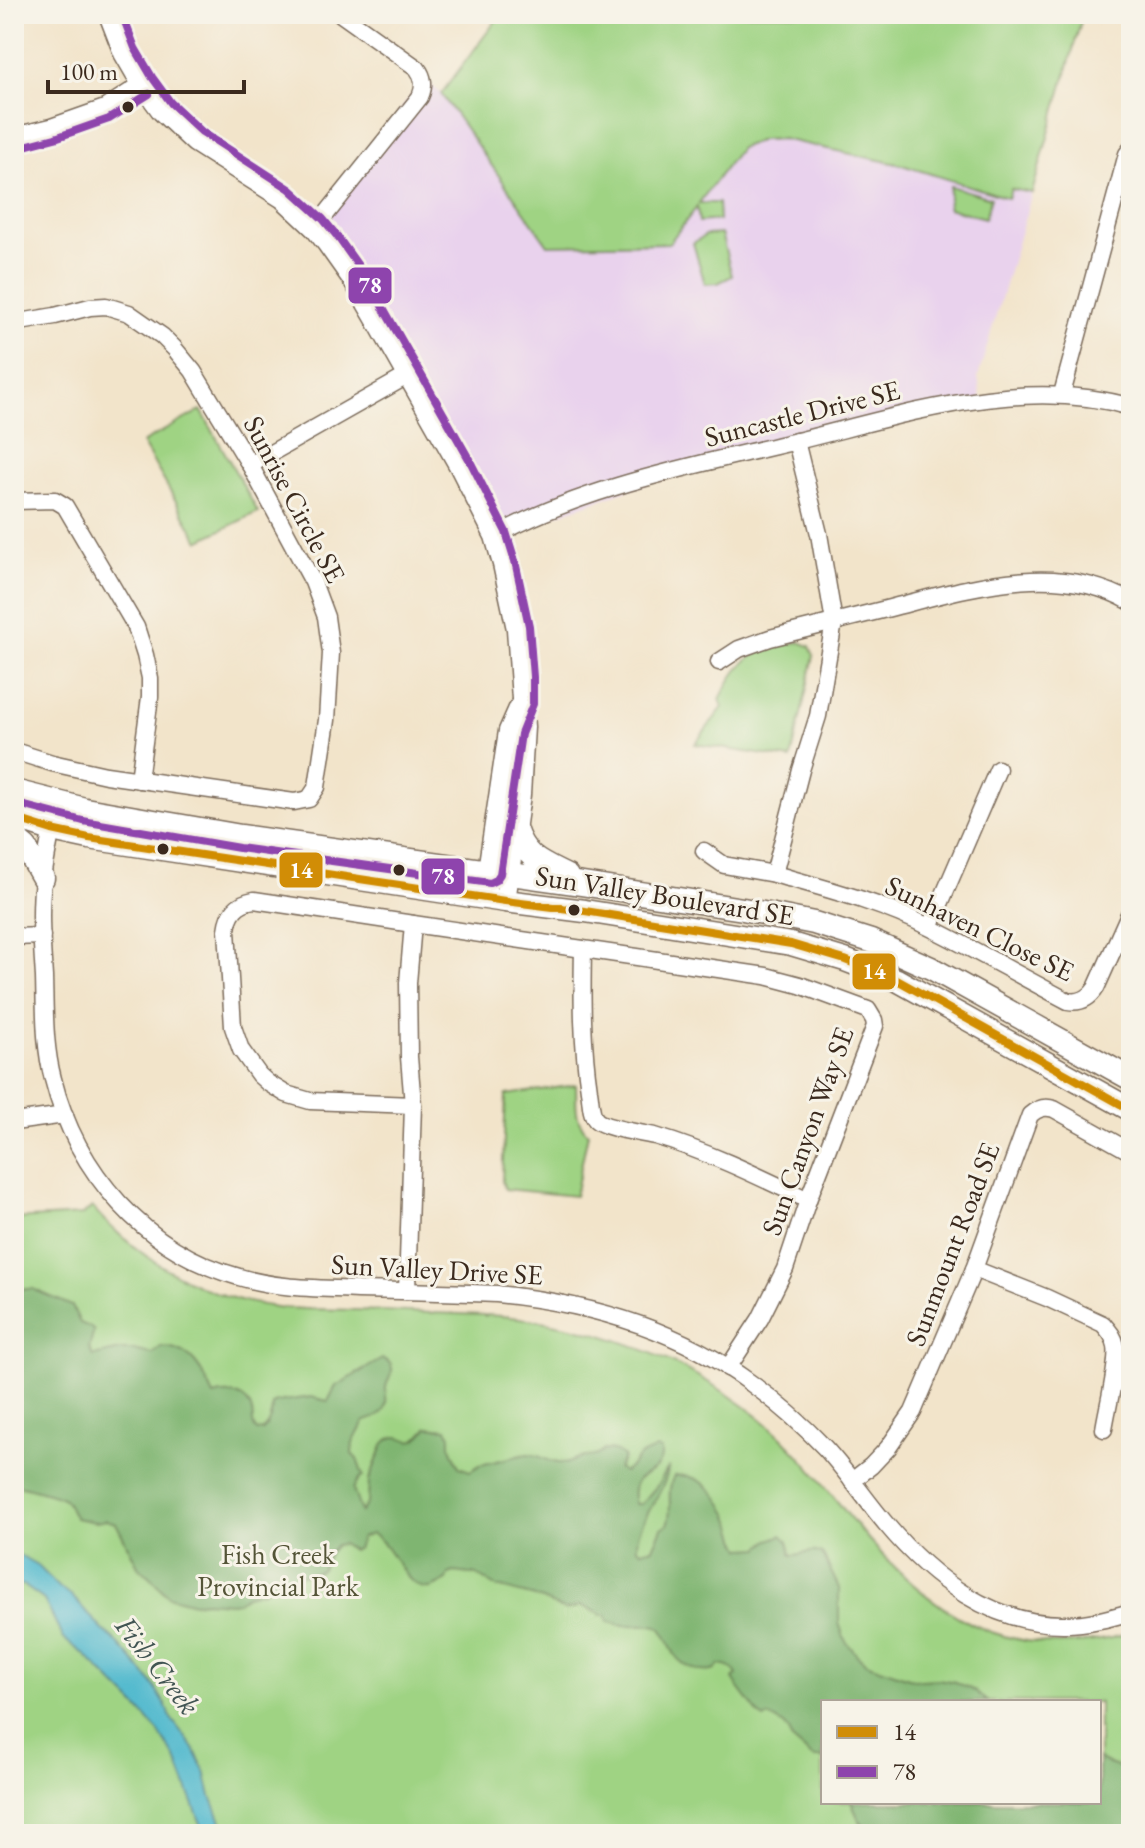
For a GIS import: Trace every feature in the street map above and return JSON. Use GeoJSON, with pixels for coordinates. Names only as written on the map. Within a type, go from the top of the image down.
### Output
{"type":"FeatureCollection","features":[{"type":"Feature","properties":{"kind":"main road","name":"Sun Valley Boulevard SE"},"geometry":{"type":"LineString","coordinates":[[14,791],[57,803],[241,836],[769,913],[843,931],[931,968],[1131,1079]]}},
{"type":"Feature","properties":{"kind":"main road","name":"Sun Valley Boulevard SE"},"geometry":{"type":"LineString","coordinates":[[14,818],[52,830],[207,856],[764,939],[820,952],[897,980],[1131,1110]]}},
{"type":"Feature","properties":{"kind":"main road"},"geometry":{"type":"LineString","coordinates":[[515,828],[526,853],[582,884]]}},
{"type":"Feature","properties":{"kind":"main road"},"geometry":{"type":"LineString","coordinates":[[14,838],[26,848],[43,878]]}},
{"type":"Feature","properties":{"kind":"street"},"geometry":{"type":"LineString","coordinates":[[109,14],[124,53],[162,111],[195,142],[283,198],[315,228],[354,281],[459,465],[495,536],[517,629],[524,727],[515,828],[498,872]]}},
{"type":"Feature","properties":{"kind":"street"},"geometry":{"type":"LineString","coordinates":[[315,228],[420,97],[424,85],[417,68],[341,14]]}},
{"type":"Feature","properties":{"kind":"street"},"geometry":{"type":"LineString","coordinates":[[14,136],[105,108],[142,84]]}},
{"type":"Feature","properties":{"kind":"street"},"geometry":{"type":"LineString","coordinates":[[1062,394],[1127,154],[1131,149]]}},
{"type":"Feature","properties":{"kind":"street","name":"Sunrise Circle SE"},"geometry":{"type":"LineString","coordinates":[[14,323],[106,306],[129,313],[162,336],[193,371],[250,465],[313,582],[326,617],[331,653],[327,720],[317,787],[309,799],[294,802],[139,780],[71,768],[14,751]]}},
{"type":"Feature","properties":{"kind":"street"},"geometry":{"type":"LineString","coordinates":[[250,465],[407,376]]}},
{"type":"Feature","properties":{"kind":"street","name":"Suncastle Drive SE"},"geometry":{"type":"LineString","coordinates":[[495,536],[545,512],[607,490],[705,463],[954,404],[1062,394],[1131,407]]}},
{"type":"Feature","properties":{"kind":"street"},"geometry":{"type":"LineString","coordinates":[[774,874],[818,716],[834,622],[819,534],[796,441]]}},
{"type":"Feature","properties":{"kind":"street"},"geometry":{"type":"LineString","coordinates":[[14,501],[48,499],[65,506],[136,627],[150,678],[149,715],[139,780]]}},
{"type":"Feature","properties":{"kind":"street"},"geometry":{"type":"LineString","coordinates":[[719,662],[739,649],[770,638],[982,584],[1058,580],[1092,586],[1131,602]]}},
{"type":"Feature","properties":{"kind":"street"},"geometry":{"type":"LineString","coordinates":[[495,899],[509,731],[521,704]]}},
{"type":"Feature","properties":{"kind":"street"},"geometry":{"type":"LineString","coordinates":[[930,927],[998,769]]}},
{"type":"Feature","properties":{"kind":"street","name":"Sun Valley Drive SE"},"geometry":{"type":"LineString","coordinates":[[57,803],[43,878],[42,936],[47,1045],[52,1076],[81,1151],[103,1185],[146,1229],[190,1258],[239,1277],[275,1286],[511,1295],[581,1307],[659,1332],[706,1354],[753,1384],[806,1429],[908,1547],[951,1585],[989,1608],[1015,1617],[1050,1623],[1085,1622],[1131,1612]]}},
{"type":"Feature","properties":{"kind":"street","name":"Sunhaven Close SE"},"geometry":{"type":"LineString","coordinates":[[704,851],[724,865],[774,874],[854,897],[930,927],[1068,1001],[1089,997],[1096,988],[1131,910]]}},
{"type":"Feature","properties":{"kind":"street","name":"Sun Canyon Way SE"},"geometry":{"type":"LineString","coordinates":[[413,1105],[310,1101],[286,1094],[259,1075],[241,1050],[233,1027],[227,930],[230,915],[236,907],[254,900],[766,976],[868,1010],[874,1020],[874,1031],[808,1200],[785,1269],[760,1319],[728,1368]]}},
{"type":"Feature","properties":{"kind":"street"},"geometry":{"type":"LineString","coordinates":[[407,1291],[413,1105],[408,1005],[413,924]]}},
{"type":"Feature","properties":{"kind":"street"},"geometry":{"type":"LineString","coordinates":[[14,937],[42,936]]}},
{"type":"Feature","properties":{"kind":"street"},"geometry":{"type":"LineString","coordinates":[[583,949],[582,1036],[592,1112],[598,1121],[610,1127],[633,1130],[680,1144],[731,1163],[808,1200]]}},
{"type":"Feature","properties":{"kind":"street","name":"Sunmount Road SE"},"geometry":{"type":"LineString","coordinates":[[852,1481],[888,1448],[913,1412],[974,1269],[1028,1120],[1034,1111],[1044,1107],[1054,1109],[1131,1152]]}},
{"type":"Feature","properties":{"kind":"street"},"geometry":{"type":"LineString","coordinates":[[14,1122],[65,1115]]}},
{"type":"Feature","properties":{"kind":"street"},"geometry":{"type":"LineString","coordinates":[[974,1269],[1047,1298],[1103,1324],[1110,1331],[1117,1355],[1104,1429]]}},
{"type":"Feature","properties":{"kind":"shaded area"},"geometry":{"type":"Polygon","coordinates":[[[423,79],[442,94],[548,245],[669,243],[740,148],[761,140],[782,139],[1032,193],[978,377],[981,400],[705,463],[495,536],[315,228],[423,79]]]}},
{"type":"Feature","properties":{"kind":"green space"},"geometry":{"type":"Polygon","coordinates":[[[501,14],[1083,14],[1032,193],[1011,189],[1008,198],[902,165],[782,139],[761,140],[740,148],[699,203],[718,203],[719,220],[699,222],[697,207],[669,243],[548,245],[441,94],[501,14]]]}},
{"type":"Feature","properties":{"kind":"green space"},"geometry":{"type":"Polygon","coordinates":[[[950,186],[991,198],[985,218],[948,208],[950,186]]]}},
{"type":"Feature","properties":{"kind":"green space"},"geometry":{"type":"Polygon","coordinates":[[[721,234],[732,276],[718,283],[705,284],[693,243],[706,235],[721,234]]]}},
{"type":"Feature","properties":{"kind":"green space"},"geometry":{"type":"Polygon","coordinates":[[[201,410],[258,512],[199,541],[142,443],[201,410]]]}},
{"type":"Feature","properties":{"kind":"green space"},"geometry":{"type":"Polygon","coordinates":[[[799,642],[810,646],[814,656],[791,759],[695,744],[723,707],[720,699],[742,665],[759,652],[799,642]]]}},
{"type":"Feature","properties":{"kind":"green space"},"geometry":{"type":"Polygon","coordinates":[[[576,1085],[578,1117],[588,1133],[575,1196],[505,1189],[502,1181],[506,1095],[576,1085]]]}},
{"type":"Feature","properties":{"kind":"green space","name":"Fish Creek Provincial Park"},"geometry":{"type":"Polygon","coordinates":[[[92,1207],[131,1244],[175,1274],[199,1286],[249,1302],[296,1309],[487,1315],[561,1325],[631,1345],[698,1376],[760,1418],[786,1442],[882,1554],[911,1583],[942,1607],[974,1625],[1009,1637],[1046,1643],[1087,1642],[1131,1633],[1131,1834],[14,1834],[14,1219],[83,1215],[92,1207]]]}},
{"type":"Feature","properties":{"kind":"green space"},"geometry":{"type":"Polygon","coordinates":[[[14,1289],[33,1289],[72,1306],[80,1323],[94,1331],[89,1348],[93,1356],[121,1350],[152,1354],[161,1347],[181,1351],[201,1370],[214,1396],[232,1394],[246,1401],[257,1431],[263,1430],[267,1424],[272,1404],[311,1397],[328,1401],[336,1386],[382,1359],[388,1362],[392,1371],[386,1387],[384,1410],[364,1422],[353,1443],[352,1454],[363,1476],[353,1489],[361,1512],[368,1502],[369,1480],[384,1443],[395,1437],[414,1440],[428,1427],[447,1429],[459,1467],[470,1471],[480,1465],[526,1454],[563,1463],[595,1456],[604,1450],[615,1451],[624,1458],[618,1468],[623,1472],[642,1455],[656,1448],[661,1450],[660,1460],[652,1471],[636,1483],[635,1504],[641,1504],[669,1466],[662,1488],[641,1527],[637,1548],[642,1551],[653,1548],[662,1528],[667,1525],[674,1476],[694,1478],[718,1497],[742,1549],[760,1548],[782,1535],[788,1541],[791,1555],[812,1552],[823,1555],[839,1588],[839,1623],[845,1640],[866,1663],[909,1678],[956,1682],[986,1700],[821,1700],[821,1758],[813,1758],[791,1739],[784,1725],[770,1717],[764,1719],[760,1716],[733,1679],[737,1675],[734,1670],[719,1665],[715,1670],[699,1671],[688,1666],[675,1655],[662,1630],[655,1625],[615,1624],[608,1621],[607,1616],[581,1606],[565,1610],[535,1597],[497,1587],[477,1575],[454,1572],[434,1587],[421,1587],[413,1583],[387,1547],[371,1534],[361,1538],[357,1549],[336,1545],[317,1572],[290,1577],[263,1591],[246,1595],[237,1602],[194,1603],[168,1596],[139,1568],[116,1523],[75,1518],[62,1498],[14,1485],[14,1289]]]}},
{"type":"Feature","properties":{"kind":"green space"},"geometry":{"type":"Polygon","coordinates":[[[1101,1759],[1131,1771],[1131,1834],[877,1834],[860,1822],[852,1804],[1101,1804],[1101,1759]]]}},
{"type":"Feature","properties":{"kind":"water"},"geometry":{"type":"Polygon","coordinates":[[[14,1552],[37,1565],[71,1595],[151,1681],[205,1771],[226,1834],[205,1834],[176,1759],[159,1732],[85,1655],[64,1639],[44,1600],[23,1585],[14,1585],[14,1552]]]}},
{"type":"Feature","properties":{"kind":"transit line","name":"78"},"geometry":{"type":"LineString","coordinates":[[14,803],[83,821],[239,848],[490,883],[500,874],[521,734],[533,704],[529,626],[506,532],[469,459],[364,274],[323,219],[290,189],[202,132],[171,103],[135,48],[122,14]]}},
{"type":"Feature","properties":{"kind":"transit line","name":"78"},"geometry":{"type":"LineString","coordinates":[[17,148],[109,119],[149,94]]}},
{"type":"Feature","properties":{"kind":"transit line","name":"14"},"geometry":{"type":"LineString","coordinates":[[14,818],[89,838],[791,944],[897,980],[1131,1110]]}},
{"type":"Feature","properties":{"kind":"water label","name":"Fish Creek"},"geometry":{"type":"Point","coordinates":[158,1665]}}]}
